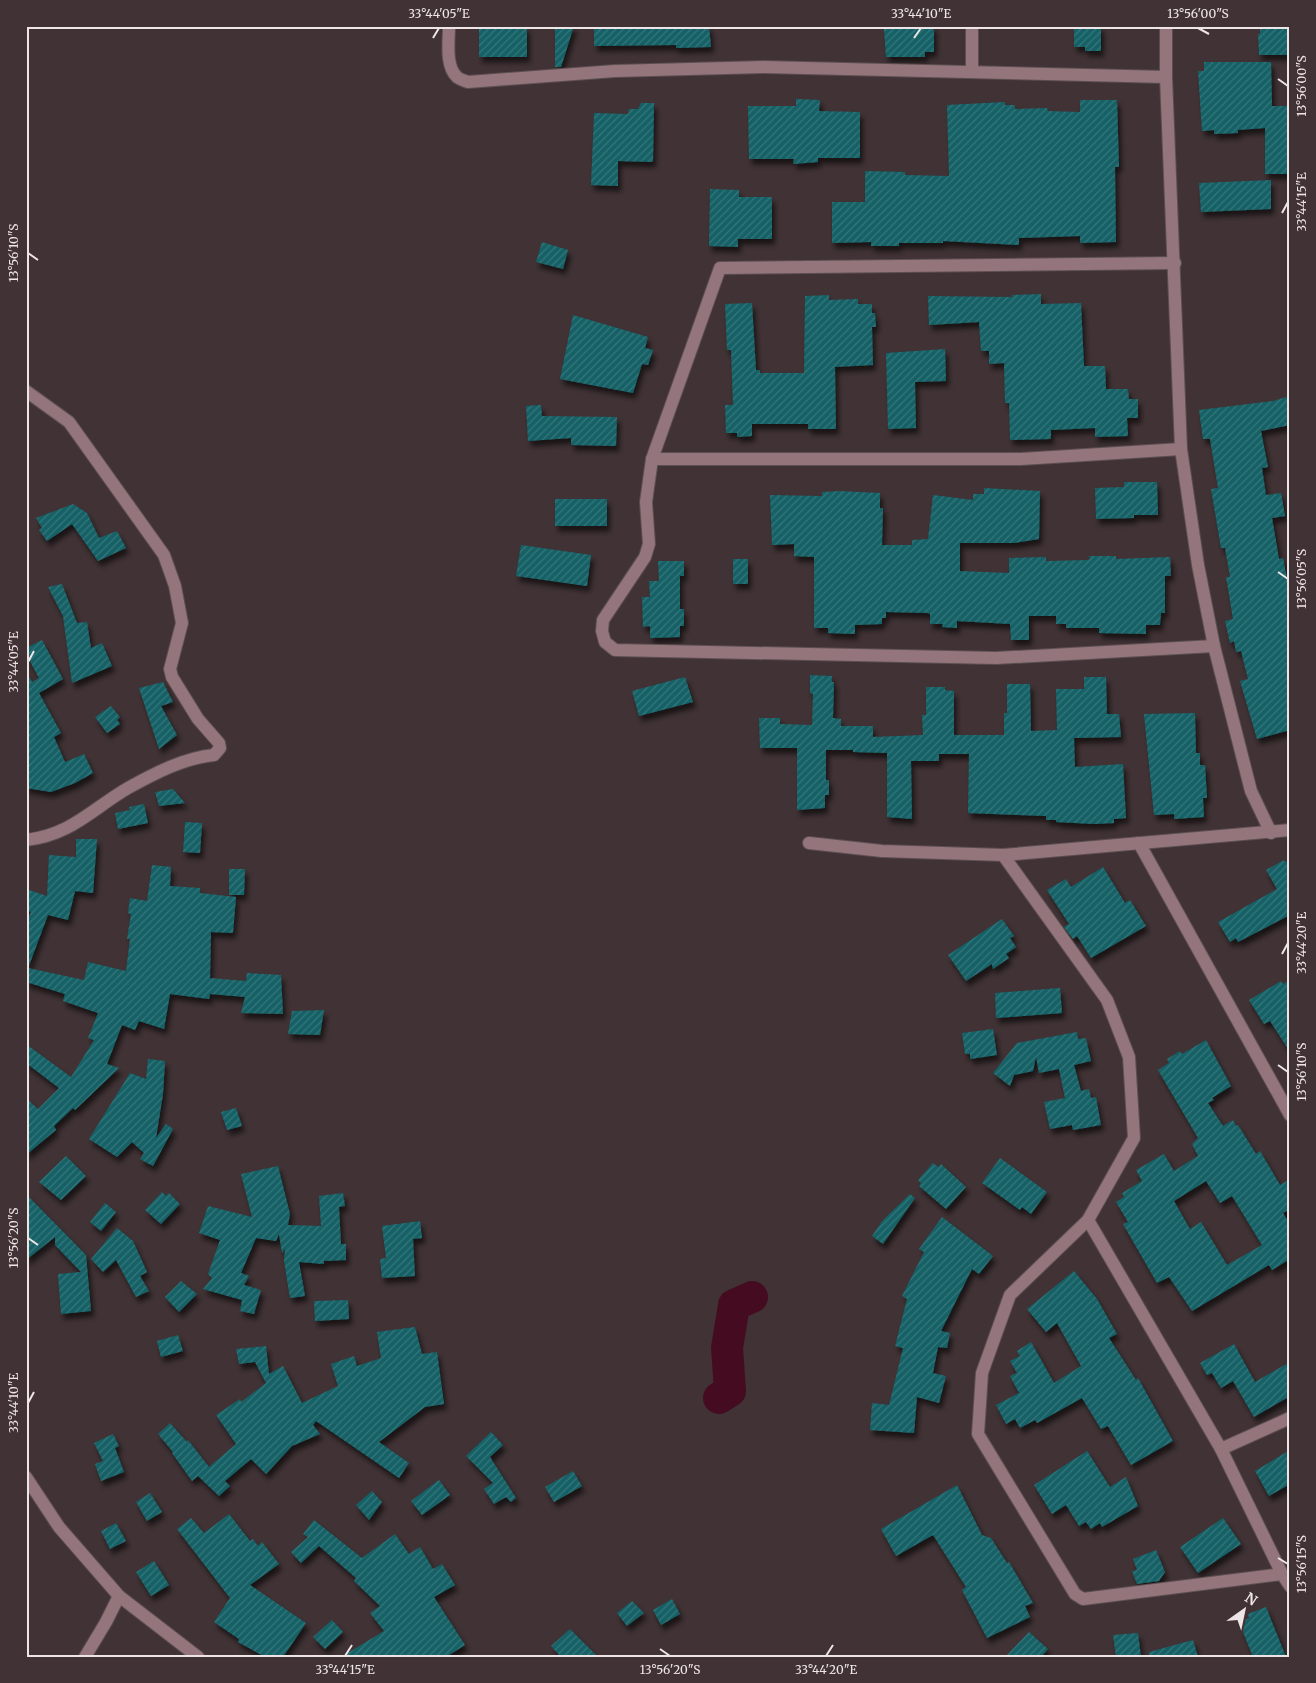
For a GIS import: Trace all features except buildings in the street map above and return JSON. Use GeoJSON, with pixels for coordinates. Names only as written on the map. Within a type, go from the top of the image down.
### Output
{"type":"FeatureCollection","features":[{"type":"Feature","properties":{"kind":"street"},"geometry":{"type":"LineString","coordinates":[[449,26],[451,67],[457,78],[468,82],[615,71],[764,67],[1166,77]]}},
{"type":"Feature","properties":{"kind":"street"},"geometry":{"type":"LineString","coordinates":[[972,26],[972,72]]}},
{"type":"Feature","properties":{"kind":"street"},"geometry":{"type":"LineString","coordinates":[[1166,26],[1166,77],[1175,263],[1176,361],[1181,449],[1198,565],[1214,646],[1251,791],[1271,833]]}},
{"type":"Feature","properties":{"kind":"street"},"geometry":{"type":"LineString","coordinates":[[1175,263],[720,268],[652,459],[646,502],[650,530],[647,550],[638,570],[603,620],[602,631],[605,642],[615,650],[996,658],[1214,646]]}},
{"type":"Feature","properties":{"kind":"street"},"geometry":{"type":"LineString","coordinates":[[26,391],[69,422],[164,555],[175,586],[182,624],[170,669],[172,677],[198,719],[219,743],[220,748],[214,755],[199,756],[169,767],[127,789],[90,816],[62,832],[26,840]]}},
{"type":"Feature","properties":{"kind":"street"},"geometry":{"type":"LineString","coordinates":[[652,459],[1021,459],[1181,449]]}},
{"type":"Feature","properties":{"kind":"street"},"geometry":{"type":"LineString","coordinates":[[809,843],[882,851],[1003,854],[1290,830]]}},
{"type":"Feature","properties":{"kind":"street"},"geometry":{"type":"LineString","coordinates":[[1139,843],[1290,1115]]}},
{"type":"Feature","properties":{"kind":"street"},"geometry":{"type":"LineString","coordinates":[[1003,854],[1107,1000],[1129,1057],[1134,1138],[1088,1220],[1010,1295],[982,1373],[978,1434],[1075,1594],[1083,1599],[1282,1574]]}},
{"type":"Feature","properties":{"kind":"street"},"geometry":{"type":"LineString","coordinates":[[1088,1220],[1221,1449],[1282,1574],[1290,1586]]}},
{"type":"Feature","properties":{"kind":"street"},"geometry":{"type":"LineString","coordinates":[[1221,1449],[1290,1418]]}},
{"type":"Feature","properties":{"kind":"street"},"geometry":{"type":"LineString","coordinates":[[26,1477],[58,1527],[119,1596],[198,1657]]}},
{"type":"Feature","properties":{"kind":"street"},"geometry":{"type":"LineString","coordinates":[[85,1657],[119,1596]]}},
{"type":"Feature","properties":{"kind":"waterway"},"geometry":{"type":"LineString","coordinates":[[719,1398],[730,1391],[727,1348],[734,1305],[752,1297]]}}]}
